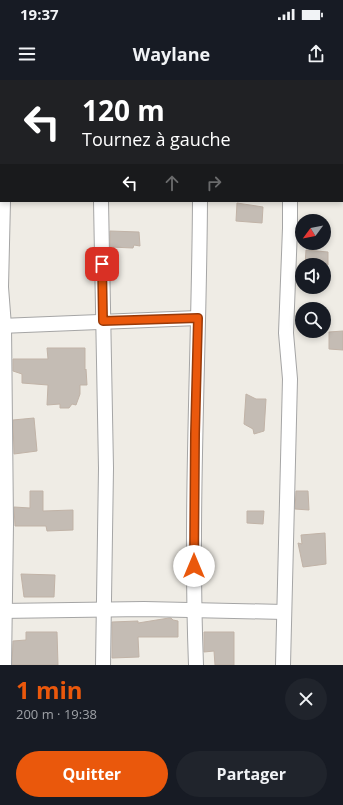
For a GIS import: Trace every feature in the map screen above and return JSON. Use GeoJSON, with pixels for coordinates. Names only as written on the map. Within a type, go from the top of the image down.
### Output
{"type":"FeatureCollection","features":[{"type":"Feature","properties":{"kind":"street"},"geometry":{"type":"LineString","coordinates":[[3,202],[1,287],[6,524],[2,611],[4,665]]}},
{"type":"Feature","properties":{"kind":"street"},"geometry":{"type":"LineString","coordinates":[[101,202],[106,468],[103,665]]}},
{"type":"Feature","properties":{"kind":"street"},"geometry":{"type":"LineString","coordinates":[[196,665],[194,610],[195,434],[200,202]]}},
{"type":"Feature","properties":{"kind":"street"},"geometry":{"type":"LineString","coordinates":[[283,665],[290,379],[286,333],[290,202]]}},
{"type":"Feature","properties":{"kind":"street"},"geometry":{"type":"LineString","coordinates":[[2,326],[198,318]]}},
{"type":"Feature","properties":{"kind":"street"},"geometry":{"type":"LineString","coordinates":[[2,611],[104,609],[284,612]]}},
{"type":"Feature","properties":{"kind":"building"},"geometry":{"type":"Polygon","coordinates":[[[237,203],[263,207],[262,223],[236,221],[237,203]]]}},
{"type":"Feature","properties":{"kind":"building"},"geometry":{"type":"Polygon","coordinates":[[[110,231],[139,232],[140,246],[134,245],[133,248],[110,247],[110,231]]]}},
{"type":"Feature","properties":{"kind":"building"},"geometry":{"type":"Polygon","coordinates":[[[306,250],[328,252],[328,258],[305,258],[306,250]]]}},
{"type":"Feature","properties":{"kind":"building"},"geometry":{"type":"Polygon","coordinates":[[[343,331],[343,350],[329,349],[329,338],[331,338],[331,332],[343,331]]]}},
{"type":"Feature","properties":{"kind":"building"},"geometry":{"type":"Polygon","coordinates":[[[47,348],[85,348],[87,385],[80,385],[80,394],[76,405],[72,404],[69,408],[60,408],[60,404],[47,405],[48,385],[22,383],[22,374],[13,371],[13,359],[48,359],[47,348]]]}},
{"type":"Feature","properties":{"kind":"building"},"geometry":{"type":"Polygon","coordinates":[[[246,394],[256,399],[266,399],[264,431],[254,434],[253,429],[244,424],[246,394]]]}},
{"type":"Feature","properties":{"kind":"building"},"geometry":{"type":"Polygon","coordinates":[[[34,418],[37,451],[14,454],[13,420],[34,418]]]}},
{"type":"Feature","properties":{"kind":"building"},"geometry":{"type":"Polygon","coordinates":[[[30,491],[43,491],[43,511],[73,510],[73,530],[47,531],[46,526],[15,526],[14,507],[30,508],[30,491]]]}},
{"type":"Feature","properties":{"kind":"building"},"geometry":{"type":"Polygon","coordinates":[[[296,491],[308,491],[309,510],[295,509],[296,491]]]}},
{"type":"Feature","properties":{"kind":"building"},"geometry":{"type":"Polygon","coordinates":[[[247,511],[264,511],[263,524],[247,523],[247,511]]]}},
{"type":"Feature","properties":{"kind":"building"},"geometry":{"type":"Polygon","coordinates":[[[325,533],[326,564],[303,567],[298,543],[302,544],[301,535],[325,533]]]}},
{"type":"Feature","properties":{"kind":"building"},"geometry":{"type":"Polygon","coordinates":[[[21,574],[55,575],[54,597],[24,597],[21,574]]]}},
{"type":"Feature","properties":{"kind":"building"},"geometry":{"type":"Polygon","coordinates":[[[171,618],[178,621],[178,637],[138,637],[139,657],[112,658],[112,622],[138,621],[138,623],[171,618]]]}},
{"type":"Feature","properties":{"kind":"building"},"geometry":{"type":"Polygon","coordinates":[[[26,632],[57,632],[58,665],[12,665],[13,641],[26,640],[26,632]]]}},
{"type":"Feature","properties":{"kind":"building"},"geometry":{"type":"Polygon","coordinates":[[[204,632],[234,632],[234,665],[215,665],[214,651],[204,652],[204,632]]]}},
{"type":"Feature","properties":{"kind":"route"},"geometry":{"type":"LineString","coordinates":[[102,264],[103,321],[198,318],[194,566]]}}]}
